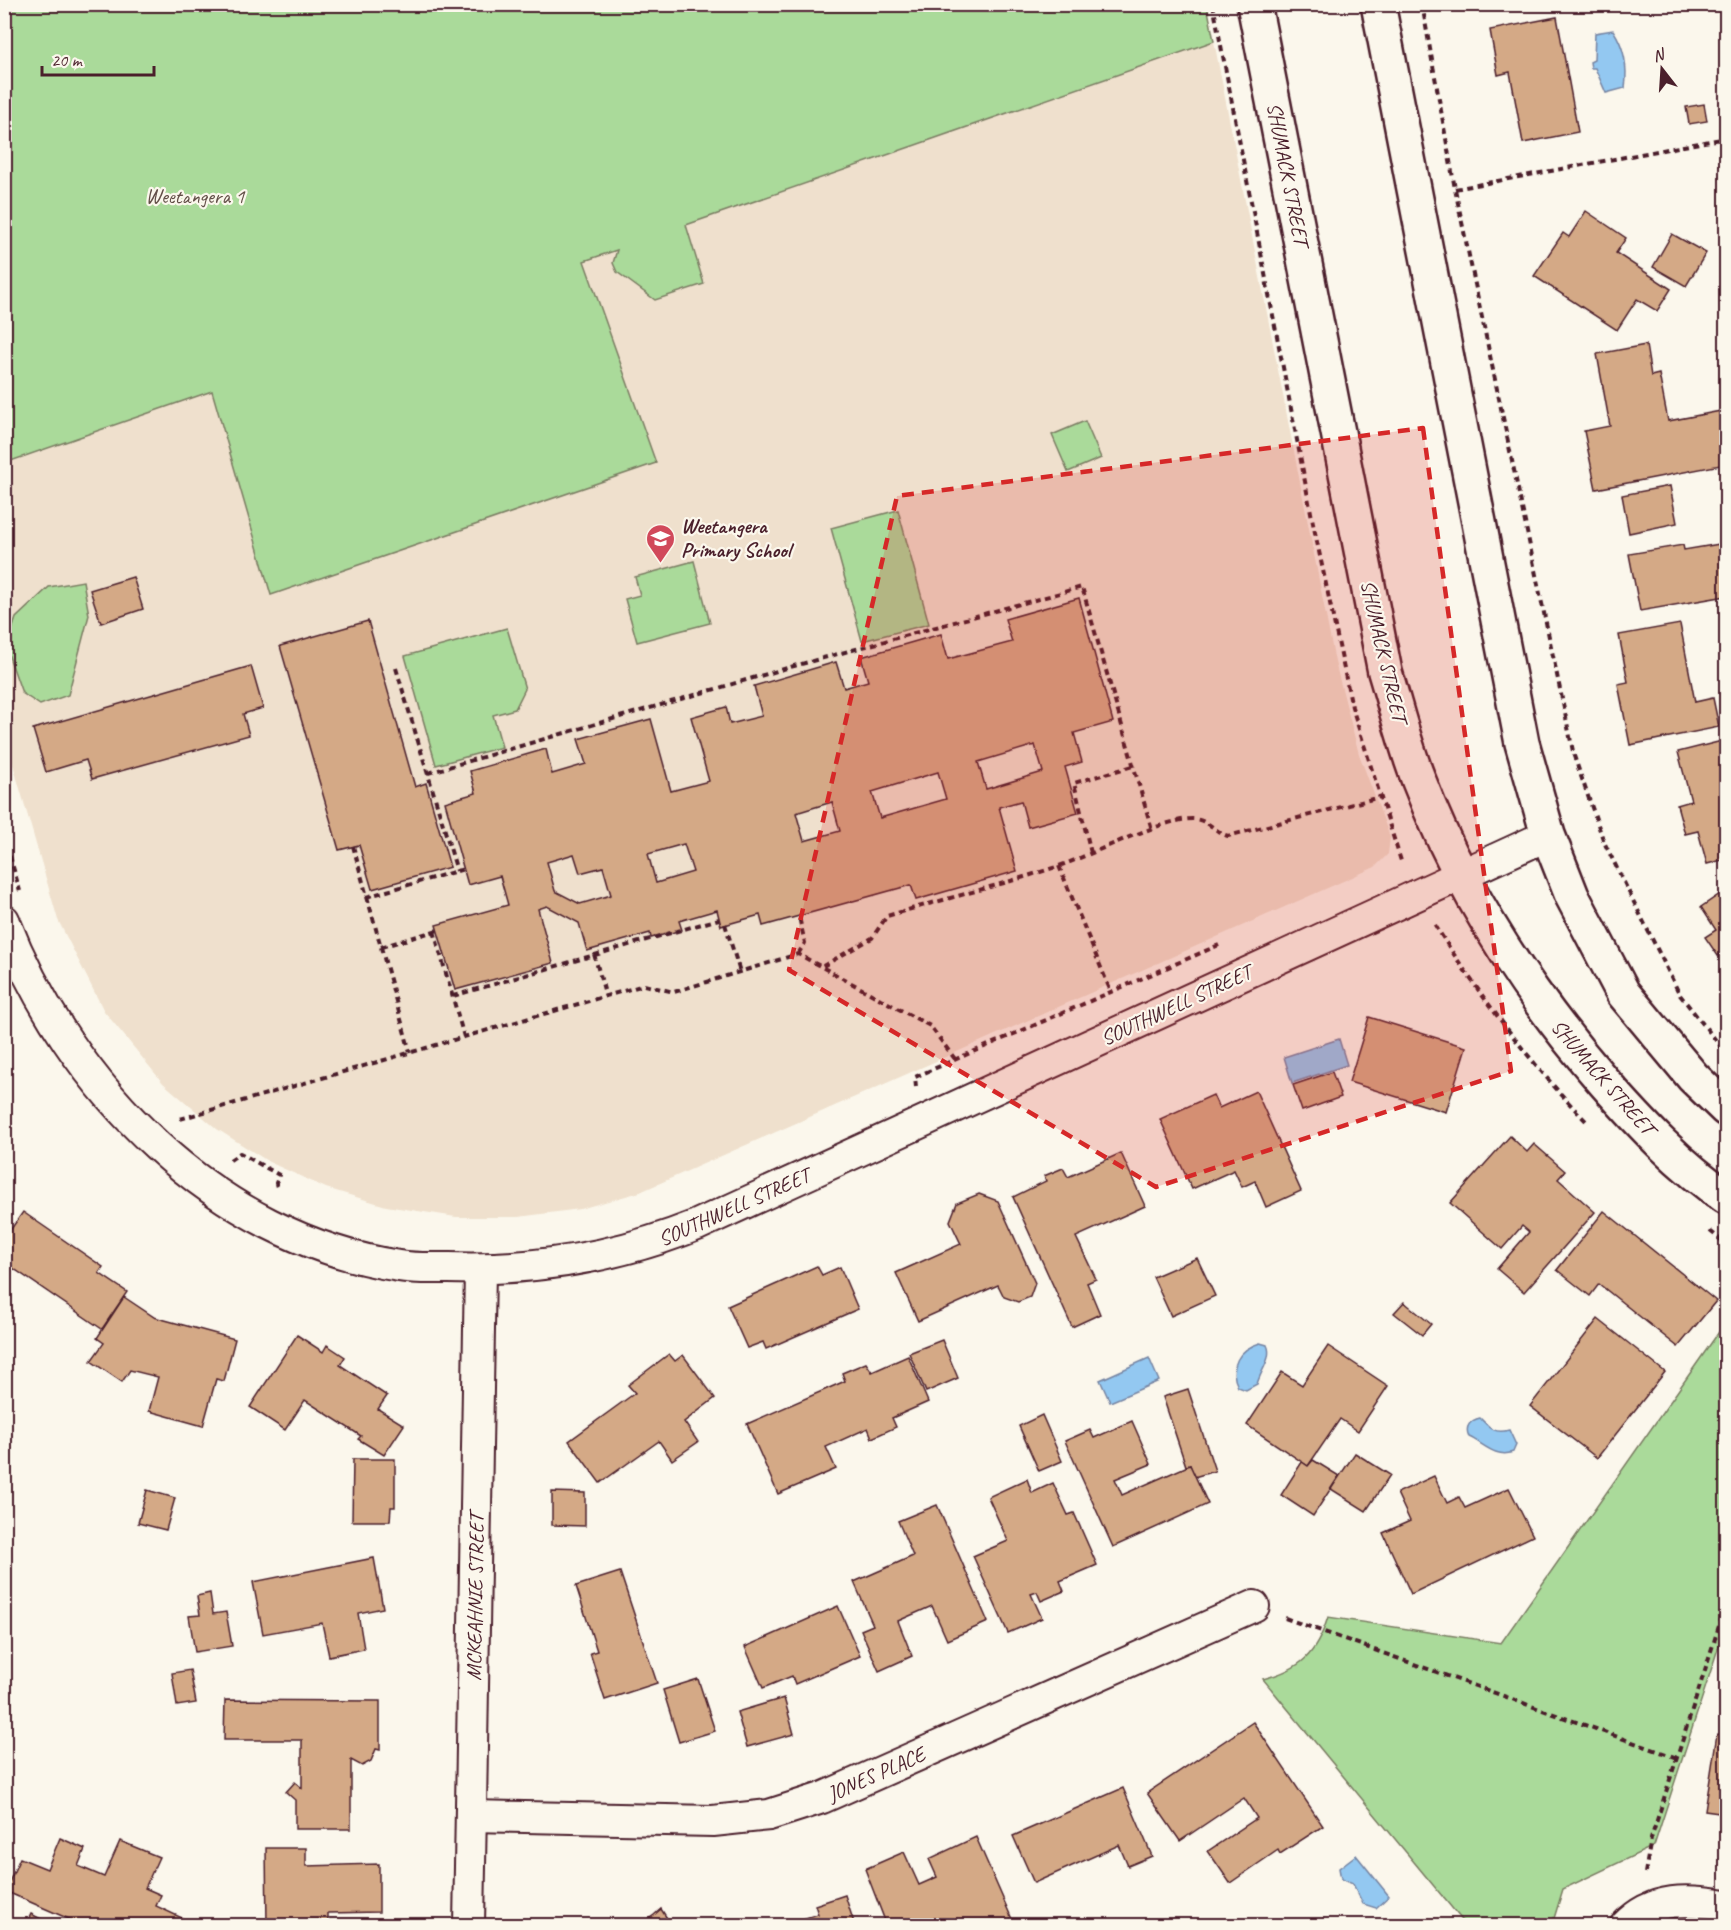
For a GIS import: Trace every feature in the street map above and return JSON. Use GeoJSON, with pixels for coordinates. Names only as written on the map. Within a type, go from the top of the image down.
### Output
{"type":"FeatureCollection","features":[{"type":"Feature","properties":{"kind":"street","name":"SHUMACK STREET"},"geometry":{"type":"LineString","coordinates":[[1254,4],[1385,672],[1418,781],[1461,875],[1493,935],[1559,1030],[1634,1116],[1675,1155],[1726,1197]]}},
{"type":"Feature","properties":{"kind":"street"},"geometry":{"type":"LineString","coordinates":[[1378,4],[1522,743],[1548,835],[1572,896],[1623,993],[1693,1077],[1726,1109]]}},
{"type":"Feature","properties":{"kind":"street","name":"SOUTHWELL STREET"},"geometry":{"type":"LineString","coordinates":[[13,908],[13,941],[56,1024],[82,1063],[142,1132],[210,1188],[284,1232],[362,1258],[401,1267],[480,1269],[534,1266],[614,1254],[652,1243],[698,1225],[1548,835]]}},
{"type":"Feature","properties":{"kind":"street","name":"MCKEAHNIE STREET"},"geometry":{"type":"LineString","coordinates":[[469,1926],[480,1269]]}},
{"type":"Feature","properties":{"kind":"street","name":"JONES PLACE"},"geometry":{"type":"LineString","coordinates":[[471,1816],[713,1821],[769,1815],[822,1798],[1254,1606]]}},
{"type":"Feature","properties":{"kind":"street"},"geometry":{"type":"LineString","coordinates":[[1625,1926],[1635,1915],[1665,1902],[1697,1900],[1726,1905]]}},
{"type":"Feature","properties":{"kind":"path"},"geometry":{"type":"LineString","coordinates":[[1422,4],[1455,189],[1574,756],[1604,842],[1680,995],[1726,1053]]}},
{"type":"Feature","properties":{"kind":"path"},"geometry":{"type":"LineString","coordinates":[[1455,189],[1726,138]]}},
{"type":"Feature","properties":{"kind":"path"},"geometry":{"type":"LineString","coordinates":[[428,773],[794,666],[1082,587],[1152,830]]}},
{"type":"Feature","properties":{"kind":"path"},"geometry":{"type":"LineString","coordinates":[[396,668],[457,871]]}},
{"type":"Feature","properties":{"kind":"path"},"geometry":{"type":"LineString","coordinates":[[1090,854],[1074,783],[1133,766]]}},
{"type":"Feature","properties":{"kind":"path"},"geometry":{"type":"LineString","coordinates":[[822,966],[872,938],[887,916],[1059,866],[1152,830],[1191,819],[1213,825],[1222,834],[1228,836],[1380,797]]}},
{"type":"Feature","properties":{"kind":"path"},"geometry":{"type":"LineString","coordinates":[[4,836],[13,908]]}},
{"type":"Feature","properties":{"kind":"path"},"geometry":{"type":"LineString","coordinates":[[353,846],[410,1052]]}},
{"type":"Feature","properties":{"kind":"path"},"geometry":{"type":"LineString","coordinates":[[1059,866],[1111,992]]}},
{"type":"Feature","properties":{"kind":"path"},"geometry":{"type":"LineString","coordinates":[[366,897],[464,869]]}},
{"type":"Feature","properties":{"kind":"path"},"geometry":{"type":"LineString","coordinates":[[179,1119],[644,985],[674,992],[798,954],[805,944],[799,917]]}},
{"type":"Feature","properties":{"kind":"path"},"geometry":{"type":"LineString","coordinates":[[453,996],[719,919]]}},
{"type":"Feature","properties":{"kind":"path"},"geometry":{"type":"LineString","coordinates":[[725,924],[740,972]]}},
{"type":"Feature","properties":{"kind":"path"},"geometry":{"type":"LineString","coordinates":[[1426,929],[1437,928]]}},
{"type":"Feature","properties":{"kind":"path"},"geometry":{"type":"LineString","coordinates":[[381,947],[436,931],[464,1037]]}},
{"type":"Feature","properties":{"kind":"path"},"geometry":{"type":"LineString","coordinates":[[917,1092],[915,1077],[1209,949]]}},
{"type":"Feature","properties":{"kind":"path"},"geometry":{"type":"LineString","coordinates":[[594,954],[606,997]]}},
{"type":"Feature","properties":{"kind":"path"},"geometry":{"type":"LineString","coordinates":[[798,954],[930,1026],[956,1059]]}},
{"type":"Feature","properties":{"kind":"path"},"geometry":{"type":"LineString","coordinates":[[224,1162],[240,1153],[279,1175],[276,1183],[278,1190]]}},
{"type":"Feature","properties":{"kind":"path"},"geometry":{"type":"LineString","coordinates":[[1649,1907],[1643,1881],[1651,1839],[1726,1604]]}},
{"type":"Feature","properties":{"kind":"path"},"geometry":{"type":"LineString","coordinates":[[1254,1606],[1677,1758]]}},
{"type":"Feature","properties":{"kind":"highlighted area"},"geometry":{"type":"Polygon","coordinates":[[[1423,428],[1511,1071],[1156,1187],[789,970],[897,496],[1423,428]]]}},
{"type":"Feature","properties":{"kind":"shaded area","name":"Weetangera Primary School"},"geometry":{"type":"Polygon","coordinates":[[[1214,41],[1335,662],[1359,754],[1390,837],[1388,854],[1375,867],[640,1192],[580,1209],[518,1217],[456,1217],[386,1206],[326,1188],[269,1162],[217,1129],[163,1083],[104,1011],[58,920],[5,737],[4,463],[1214,41]]]}},
{"type":"Feature","properties":{"kind":"green space","name":"Weetangera 1"},"geometry":{"type":"Polygon","coordinates":[[[5,5],[1207,5],[1214,41],[686,225],[704,284],[655,300],[617,272],[613,263],[617,250],[584,261],[656,463],[271,595],[212,391],[5,463],[5,5]]]}},
{"type":"Feature","properties":{"kind":"green space"},"geometry":{"type":"Polygon","coordinates":[[[1085,421],[1101,458],[1068,472],[1052,435],[1085,421]]]}},
{"type":"Feature","properties":{"kind":"green space"},"geometry":{"type":"Polygon","coordinates":[[[898,510],[929,624],[862,641],[831,528],[898,510]]]}},
{"type":"Feature","properties":{"kind":"green space"},"geometry":{"type":"Polygon","coordinates":[[[694,561],[710,623],[637,642],[625,599],[640,595],[635,577],[694,561]]]}},
{"type":"Feature","properties":{"kind":"green space"},"geometry":{"type":"Polygon","coordinates":[[[83,581],[89,615],[68,695],[40,705],[22,693],[6,648],[16,618],[49,587],[83,581]]]}},
{"type":"Feature","properties":{"kind":"green space"},"geometry":{"type":"Polygon","coordinates":[[[507,628],[525,689],[515,709],[493,715],[502,747],[436,765],[405,656],[507,628]]]}},
{"type":"Feature","properties":{"kind":"green space"},"geometry":{"type":"Polygon","coordinates":[[[1726,1322],[1726,1624],[1654,1846],[1563,1889],[1552,1925],[1466,1925],[1263,1679],[1288,1670],[1305,1658],[1318,1641],[1328,1617],[1501,1643],[1726,1322]]]}},
{"type":"Feature","properties":{"kind":"water"},"geometry":{"type":"Polygon","coordinates":[[[1613,30],[1625,58],[1625,88],[1606,93],[1595,68],[1591,68],[1590,62],[1594,60],[1595,33],[1613,30]]]}},
{"type":"Feature","properties":{"kind":"water"},"geometry":{"type":"Polygon","coordinates":[[[1339,1039],[1347,1065],[1292,1083],[1284,1057],[1339,1039]]]}},
{"type":"Feature","properties":{"kind":"water"},"geometry":{"type":"Polygon","coordinates":[[[1260,1343],[1267,1345],[1269,1354],[1257,1384],[1246,1390],[1238,1387],[1234,1373],[1237,1360],[1246,1350],[1260,1343]]]}},
{"type":"Feature","properties":{"kind":"water"},"geometry":{"type":"Polygon","coordinates":[[[1149,1358],[1159,1381],[1110,1402],[1100,1380],[1149,1358]]]}},
{"type":"Feature","properties":{"kind":"water"},"geometry":{"type":"Polygon","coordinates":[[[1480,1418],[1496,1431],[1509,1430],[1516,1445],[1513,1452],[1507,1454],[1495,1452],[1469,1437],[1467,1430],[1469,1424],[1480,1418]]]}},
{"type":"Feature","properties":{"kind":"water"},"geometry":{"type":"Polygon","coordinates":[[[1356,1855],[1389,1896],[1376,1908],[1363,1904],[1353,1884],[1341,1879],[1339,1868],[1356,1855]]]}},
{"type":"Feature","properties":{"kind":"building"},"geometry":{"type":"Polygon","coordinates":[[[1557,17],[1578,132],[1523,143],[1510,72],[1498,75],[1490,30],[1557,17]]]}},
{"type":"Feature","properties":{"kind":"building"},"geometry":{"type":"Polygon","coordinates":[[[1704,104],[1707,121],[1689,124],[1686,107],[1704,104]]]}},
{"type":"Feature","properties":{"kind":"building"},"geometry":{"type":"Polygon","coordinates":[[[1586,211],[1626,238],[1616,253],[1671,289],[1657,311],[1637,299],[1617,330],[1534,276],[1563,233],[1569,237],[1586,211]]]}},
{"type":"Feature","properties":{"kind":"building"},"geometry":{"type":"Polygon","coordinates":[[[1672,234],[1706,253],[1686,286],[1653,267],[1672,234]]]}},
{"type":"Feature","properties":{"kind":"building"},"geometry":{"type":"Polygon","coordinates":[[[1646,345],[1651,376],[1659,374],[1668,421],[1726,410],[1726,464],[1596,489],[1584,431],[1610,426],[1597,354],[1646,345]]]}},
{"type":"Feature","properties":{"kind":"building"},"geometry":{"type":"Polygon","coordinates":[[[1670,486],[1677,523],[1629,533],[1622,495],[1670,486]]]}},
{"type":"Feature","properties":{"kind":"building"},"geometry":{"type":"Polygon","coordinates":[[[1726,543],[1726,596],[1640,611],[1629,554],[1683,545],[1684,550],[1726,543]]]}},
{"type":"Feature","properties":{"kind":"building"},"geometry":{"type":"Polygon","coordinates":[[[133,577],[143,609],[101,623],[90,590],[133,577]]]}},
{"type":"Feature","properties":{"kind":"building"},"geometry":{"type":"Polygon","coordinates":[[[1079,598],[1113,722],[1074,733],[1082,762],[1065,767],[1078,813],[1028,827],[1021,801],[999,807],[1017,871],[916,900],[911,885],[763,926],[760,915],[721,926],[717,910],[679,921],[682,930],[651,938],[650,933],[587,951],[579,923],[547,906],[538,909],[553,963],[455,990],[436,925],[508,905],[500,876],[468,885],[445,802],[476,793],[470,771],[546,749],[552,774],[586,764],[578,739],[651,719],[671,791],[709,781],[691,717],[726,707],[730,724],[762,716],[754,686],[836,662],[844,688],[868,681],[861,657],[941,634],[948,659],[1012,642],[1005,619],[1079,598]],[[1035,745],[978,762],[986,789],[1043,772],[1035,745]],[[938,772],[872,792],[880,818],[946,799],[938,772]],[[832,802],[796,813],[804,841],[840,831],[832,802]],[[684,844],[648,854],[656,883],[693,872],[684,844]],[[574,854],[547,862],[555,891],[580,904],[611,895],[603,867],[580,873],[574,854]]]}},
{"type":"Feature","properties":{"kind":"building"},"geometry":{"type":"Polygon","coordinates":[[[368,621],[415,787],[426,783],[450,867],[372,889],[359,845],[339,850],[280,646],[368,621]]]}},
{"type":"Feature","properties":{"kind":"building"},"geometry":{"type":"Polygon","coordinates":[[[1680,624],[1695,702],[1713,698],[1719,727],[1630,745],[1618,684],[1628,682],[1619,635],[1680,624]]]}},
{"type":"Feature","properties":{"kind":"building"},"geometry":{"type":"Polygon","coordinates":[[[251,666],[263,708],[243,714],[249,735],[92,779],[86,760],[46,772],[33,729],[251,666]]]}},
{"type":"Feature","properties":{"kind":"building"},"geometry":{"type":"Polygon","coordinates":[[[1726,740],[1726,859],[1707,864],[1698,831],[1685,834],[1677,805],[1691,801],[1678,752],[1726,740]]]}},
{"type":"Feature","properties":{"kind":"building"},"geometry":{"type":"Polygon","coordinates":[[[1726,890],[1726,950],[1718,956],[1705,937],[1716,930],[1701,907],[1726,890]]]}},
{"type":"Feature","properties":{"kind":"building"},"geometry":{"type":"Polygon","coordinates":[[[1369,1017],[1466,1047],[1446,1112],[1349,1082],[1369,1017]]]}},
{"type":"Feature","properties":{"kind":"building"},"geometry":{"type":"Polygon","coordinates":[[[1332,1072],[1341,1097],[1302,1111],[1293,1085],[1332,1072]]]}},
{"type":"Feature","properties":{"kind":"building"},"geometry":{"type":"Polygon","coordinates":[[[1256,1091],[1301,1191],[1266,1207],[1255,1181],[1242,1187],[1234,1170],[1192,1189],[1160,1119],[1213,1095],[1219,1108],[1256,1091]]]}},
{"type":"Feature","properties":{"kind":"building"},"geometry":{"type":"Polygon","coordinates":[[[1510,1136],[1527,1152],[1534,1144],[1565,1171],[1558,1179],[1595,1212],[1524,1292],[1497,1269],[1529,1232],[1522,1226],[1502,1249],[1450,1203],[1510,1136]]]}},
{"type":"Feature","properties":{"kind":"building"},"geometry":{"type":"Polygon","coordinates":[[[1121,1153],[1145,1206],[1076,1237],[1096,1279],[1087,1283],[1100,1314],[1072,1327],[1013,1197],[1046,1181],[1044,1176],[1063,1168],[1068,1177],[1121,1153]]]}},
{"type":"Feature","properties":{"kind":"building"},"geometry":{"type":"Polygon","coordinates":[[[979,1194],[998,1201],[1035,1283],[1030,1297],[1018,1302],[1004,1297],[998,1285],[918,1321],[896,1273],[961,1244],[950,1221],[957,1203],[979,1194]]]}},
{"type":"Feature","properties":{"kind":"building"},"geometry":{"type":"Polygon","coordinates":[[[1604,1211],[1716,1301],[1678,1347],[1599,1284],[1590,1296],[1557,1270],[1604,1211]]]}},
{"type":"Feature","properties":{"kind":"building"},"geometry":{"type":"Polygon","coordinates":[[[23,1212],[103,1267],[99,1273],[127,1292],[102,1329],[4,1262],[4,1239],[23,1212]]]}},
{"type":"Feature","properties":{"kind":"building"},"geometry":{"type":"Polygon","coordinates":[[[1197,1258],[1215,1296],[1171,1316],[1153,1277],[1197,1258]]]}},
{"type":"Feature","properties":{"kind":"building"},"geometry":{"type":"Polygon","coordinates":[[[817,1266],[822,1275],[840,1267],[858,1309],[766,1349],[763,1342],[747,1348],[728,1306],[817,1266]]]}},
{"type":"Feature","properties":{"kind":"building"},"geometry":{"type":"Polygon","coordinates":[[[124,1297],[154,1317],[235,1339],[224,1381],[216,1379],[203,1426],[149,1411],[158,1377],[130,1370],[122,1382],[91,1361],[104,1343],[97,1338],[124,1297]]]}},
{"type":"Feature","properties":{"kind":"building"},"geometry":{"type":"Polygon","coordinates":[[[1404,1302],[1431,1324],[1422,1335],[1394,1313],[1404,1302]]]}},
{"type":"Feature","properties":{"kind":"building"},"geometry":{"type":"Polygon","coordinates":[[[1598,1319],[1665,1372],[1597,1458],[1530,1406],[1598,1319]]]}},
{"type":"Feature","properties":{"kind":"building"},"geometry":{"type":"Polygon","coordinates":[[[297,1335],[323,1352],[327,1345],[345,1357],[340,1365],[387,1396],[378,1409],[404,1425],[384,1455],[358,1439],[361,1436],[305,1400],[285,1430],[250,1407],[297,1335]]]}},
{"type":"Feature","properties":{"kind":"building"},"geometry":{"type":"Polygon","coordinates":[[[942,1340],[958,1378],[926,1392],[909,1353],[942,1340]]]}},
{"type":"Feature","properties":{"kind":"building"},"geometry":{"type":"Polygon","coordinates":[[[1328,1346],[1388,1386],[1358,1431],[1340,1419],[1308,1466],[1247,1425],[1282,1372],[1302,1385],[1328,1346]]]}},
{"type":"Feature","properties":{"kind":"building"},"geometry":{"type":"Polygon","coordinates":[[[669,1354],[675,1361],[683,1355],[715,1398],[684,1422],[698,1442],[672,1460],[659,1441],[600,1483],[569,1441],[635,1393],[628,1385],[669,1354]]]}},
{"type":"Feature","properties":{"kind":"building"},"geometry":{"type":"Polygon","coordinates":[[[908,1356],[928,1402],[892,1418],[896,1427],[872,1438],[868,1428],[826,1447],[836,1469],[778,1494],[747,1424],[845,1381],[842,1373],[866,1363],[872,1372],[908,1356]]]}},
{"type":"Feature","properties":{"kind":"building"},"geometry":{"type":"Polygon","coordinates":[[[1188,1389],[1215,1471],[1194,1477],[1190,1465],[1186,1466],[1163,1397],[1188,1389]]]}},
{"type":"Feature","properties":{"kind":"building"},"geometry":{"type":"Polygon","coordinates":[[[1042,1415],[1062,1461],[1039,1471],[1019,1426],[1042,1415]]]}},
{"type":"Feature","properties":{"kind":"building"},"geometry":{"type":"Polygon","coordinates":[[[1132,1421],[1151,1464],[1115,1479],[1122,1495],[1190,1465],[1208,1504],[1113,1547],[1065,1441],[1090,1430],[1094,1438],[1132,1421]]]}},
{"type":"Feature","properties":{"kind":"building"},"geometry":{"type":"Polygon","coordinates":[[[1355,1453],[1390,1475],[1366,1511],[1331,1489],[1355,1453]]]}},
{"type":"Feature","properties":{"kind":"building"},"geometry":{"type":"Polygon","coordinates":[[[353,1459],[395,1459],[395,1507],[391,1507],[390,1521],[352,1521],[353,1459]]]}},
{"type":"Feature","properties":{"kind":"building"},"geometry":{"type":"Polygon","coordinates":[[[1313,1460],[1339,1476],[1313,1516],[1281,1495],[1302,1462],[1308,1466],[1313,1460]]]}},
{"type":"Feature","properties":{"kind":"building"},"geometry":{"type":"Polygon","coordinates":[[[1434,1476],[1447,1503],[1459,1497],[1465,1508],[1509,1488],[1533,1536],[1411,1594],[1383,1533],[1410,1521],[1397,1493],[1434,1476]]]}},
{"type":"Feature","properties":{"kind":"building"},"geometry":{"type":"Polygon","coordinates":[[[1027,1479],[1032,1493],[1053,1483],[1068,1515],[1074,1513],[1097,1565],[1060,1581],[1064,1591],[1041,1601],[1037,1592],[1031,1594],[1042,1618],[1008,1633],[973,1556],[1008,1541],[988,1497],[1027,1479]]]}},
{"type":"Feature","properties":{"kind":"building"},"geometry":{"type":"Polygon","coordinates":[[[147,1490],[175,1498],[166,1530],[138,1523],[147,1490]]]}},
{"type":"Feature","properties":{"kind":"building"},"geometry":{"type":"Polygon","coordinates":[[[552,1492],[585,1493],[585,1526],[552,1525],[552,1492]]]}},
{"type":"Feature","properties":{"kind":"building"},"geometry":{"type":"Polygon","coordinates":[[[937,1505],[988,1622],[947,1640],[932,1606],[898,1621],[912,1656],[879,1671],[861,1630],[873,1625],[854,1582],[913,1556],[898,1521],[937,1505]]]}},
{"type":"Feature","properties":{"kind":"building"},"geometry":{"type":"Polygon","coordinates":[[[374,1558],[383,1608],[358,1613],[364,1649],[329,1656],[322,1623],[263,1634],[253,1582],[374,1558]]]}},
{"type":"Feature","properties":{"kind":"building"},"geometry":{"type":"Polygon","coordinates":[[[620,1572],[657,1683],[605,1700],[590,1653],[597,1651],[576,1586],[620,1572]]]}},
{"type":"Feature","properties":{"kind":"building"},"geometry":{"type":"Polygon","coordinates":[[[210,1593],[213,1614],[226,1612],[232,1646],[195,1652],[189,1616],[200,1615],[197,1596],[210,1593]]]}},
{"type":"Feature","properties":{"kind":"building"},"geometry":{"type":"Polygon","coordinates":[[[838,1606],[860,1656],[795,1684],[792,1676],[763,1688],[745,1647],[838,1606]]]}},
{"type":"Feature","properties":{"kind":"building"},"geometry":{"type":"Polygon","coordinates":[[[190,1670],[196,1703],[177,1706],[172,1673],[190,1670]]]}},
{"type":"Feature","properties":{"kind":"building"},"geometry":{"type":"Polygon","coordinates":[[[698,1679],[715,1731],[679,1742],[663,1690],[698,1679]]]}},
{"type":"Feature","properties":{"kind":"building"},"geometry":{"type":"Polygon","coordinates":[[[784,1698],[794,1734],[747,1747],[737,1712],[784,1698]]]}},
{"type":"Feature","properties":{"kind":"building"},"geometry":{"type":"Polygon","coordinates":[[[225,1700],[380,1701],[380,1750],[376,1749],[371,1761],[362,1766],[351,1760],[351,1829],[295,1829],[295,1800],[286,1792],[295,1782],[302,1788],[302,1740],[224,1740],[225,1700]]]}},
{"type":"Feature","properties":{"kind":"building"},"geometry":{"type":"Polygon","coordinates":[[[1253,1722],[1323,1826],[1280,1854],[1278,1850],[1230,1883],[1208,1851],[1257,1818],[1244,1798],[1180,1841],[1147,1793],[1253,1722]]]}},
{"type":"Feature","properties":{"kind":"building"},"geometry":{"type":"Polygon","coordinates":[[[1717,1734],[1726,1735],[1726,1814],[1705,1811],[1717,1734]]]}},
{"type":"Feature","properties":{"kind":"building"},"geometry":{"type":"Polygon","coordinates":[[[1123,1788],[1152,1856],[1128,1866],[1119,1845],[1034,1883],[1013,1836],[1123,1788]]]}},
{"type":"Feature","properties":{"kind":"building"},"geometry":{"type":"Polygon","coordinates":[[[976,1837],[1015,1926],[887,1926],[865,1869],[904,1852],[919,1885],[937,1877],[929,1859],[976,1837]]]}},
{"type":"Feature","properties":{"kind":"building"},"geometry":{"type":"Polygon","coordinates":[[[60,1838],[85,1849],[78,1866],[104,1877],[120,1841],[159,1857],[145,1888],[161,1895],[156,1906],[199,1926],[85,1926],[5,1891],[20,1858],[47,1869],[60,1838]]]}},
{"type":"Feature","properties":{"kind":"building"},"geometry":{"type":"Polygon","coordinates":[[[266,1848],[306,1848],[306,1866],[379,1864],[379,1912],[328,1913],[328,1926],[267,1926],[266,1848]]]}},
{"type":"Feature","properties":{"kind":"building"},"geometry":{"type":"Polygon","coordinates":[[[845,1895],[855,1926],[781,1926],[818,1914],[815,1905],[845,1895]]]}},
{"type":"Feature","properties":{"kind":"building"},"geometry":{"type":"Polygon","coordinates":[[[661,1909],[672,1926],[639,1926],[654,1915],[661,1909]]]}},
{"type":"Feature","properties":{"kind":"building"},"geometry":{"type":"Polygon","coordinates":[[[31,1914],[55,1926],[25,1926],[31,1914]]]}},
{"type":"Feature","properties":{"kind":"place","name":"Weetangera Primary School"},"geometry":{"type":"Point","coordinates":[660,564]}}]}
